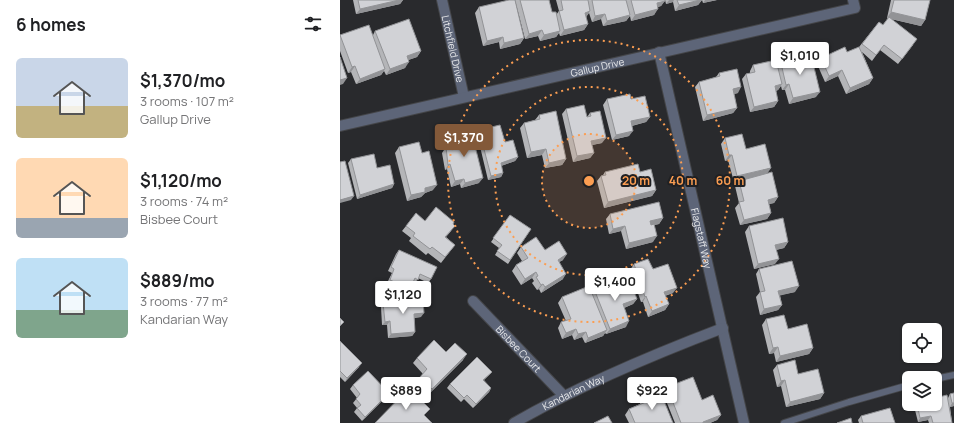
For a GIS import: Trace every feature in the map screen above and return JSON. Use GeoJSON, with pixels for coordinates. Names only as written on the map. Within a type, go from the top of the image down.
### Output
{"type":"FeatureCollection","features":[{"type":"Feature","properties":{"kind":"street","name":"Litchfield Drive"},"geometry":{"type":"LineString","coordinates":[[442,0],[464,97]]}},
{"type":"Feature","properties":{"kind":"street","name":"Gallup Drive"},"geometry":{"type":"LineString","coordinates":[[340,126],[660,52],[854,4]]}},
{"type":"Feature","properties":{"kind":"street","name":"Flagstaff Way"},"geometry":{"type":"LineString","coordinates":[[660,52],[744,423]]}},
{"type":"Feature","properties":{"kind":"street","name":"Bisbee Court"},"geometry":{"type":"LineString","coordinates":[[472,301],[564,396]]}},
{"type":"Feature","properties":{"kind":"street","name":"Kandarian Way"},"geometry":{"type":"LineString","coordinates":[[514,423],[564,396],[640,361],[723,328]]}},
{"type":"Feature","properties":{"kind":"lane"},"geometry":{"type":"LineString","coordinates":[[942,378],[954,375]]}},
{"type":"Feature","properties":{"kind":"lane"},"geometry":{"type":"LineString","coordinates":[[784,423],[902,387]]}},
{"type":"Feature","properties":{"kind":"building"},"geometry":{"type":"Polygon","coordinates":[[[358,0],[399,0],[360,9],[358,0]]]}},
{"type":"Feature","properties":{"kind":"building"},"geometry":{"type":"Polygon","coordinates":[[[515,0],[524,38],[504,43],[503,37],[487,41],[479,7],[515,0]]]}},
{"type":"Feature","properties":{"kind":"building"},"geometry":{"type":"Polygon","coordinates":[[[520,0],[549,0],[552,12],[556,12],[560,31],[544,35],[542,30],[529,34],[520,0]]]}},
{"type":"Feature","properties":{"kind":"building"},"geometry":{"type":"Polygon","coordinates":[[[561,0],[588,0],[590,11],[585,13],[588,24],[564,30],[559,11],[563,10],[561,0]]]}},
{"type":"Feature","properties":{"kind":"building"},"geometry":{"type":"Polygon","coordinates":[[[592,0],[626,0],[630,15],[607,21],[605,14],[595,16],[592,0]]]}},
{"type":"Feature","properties":{"kind":"building"},"geometry":{"type":"Polygon","coordinates":[[[631,0],[665,1],[657,3],[658,9],[635,15],[631,0]]]}},
{"type":"Feature","properties":{"kind":"building"},"geometry":{"type":"Polygon","coordinates":[[[677,0],[700,0],[679,5],[677,0]]]}},
{"type":"Feature","properties":{"kind":"building"},"geometry":{"type":"Polygon","coordinates":[[[894,0],[930,0],[925,20],[891,12],[894,0]]]}},
{"type":"Feature","properties":{"kind":"building"},"geometry":{"type":"Polygon","coordinates":[[[889,17],[917,39],[902,59],[884,45],[876,55],[862,44],[879,22],[883,25],[889,17]]]}},
{"type":"Feature","properties":{"kind":"building"},"geometry":{"type":"Polygon","coordinates":[[[409,19],[421,51],[407,56],[409,62],[390,69],[375,31],[409,19]]]}},
{"type":"Feature","properties":{"kind":"building"},"geometry":{"type":"Polygon","coordinates":[[[369,25],[385,69],[360,79],[355,66],[352,67],[340,35],[369,25]]]}},
{"type":"Feature","properties":{"kind":"building"},"geometry":{"type":"Polygon","coordinates":[[[845,47],[847,52],[859,47],[873,78],[850,88],[842,70],[829,76],[821,58],[845,47]]]}},
{"type":"Feature","properties":{"kind":"building"},"geometry":{"type":"Polygon","coordinates":[[[802,53],[804,61],[812,59],[820,92],[793,98],[789,84],[786,85],[780,59],[802,53]]]}},
{"type":"Feature","properties":{"kind":"building"},"geometry":{"type":"Polygon","coordinates":[[[340,57],[347,78],[340,80],[340,57]]]}},
{"type":"Feature","properties":{"kind":"building"},"geometry":{"type":"Polygon","coordinates":[[[776,60],[782,84],[775,86],[778,101],[754,107],[746,74],[755,72],[753,65],[776,60]]]}},
{"type":"Feature","properties":{"kind":"building"},"geometry":{"type":"Polygon","coordinates":[[[737,69],[741,87],[733,89],[737,108],[707,115],[699,82],[720,76],[719,73],[737,69]]]}},
{"type":"Feature","properties":{"kind":"building"},"geometry":{"type":"Polygon","coordinates":[[[630,94],[631,99],[645,96],[650,117],[631,121],[633,131],[616,135],[607,99],[630,94]]]}},
{"type":"Feature","properties":{"kind":"building"},"geometry":{"type":"Polygon","coordinates":[[[584,105],[587,117],[591,116],[590,113],[600,111],[606,138],[591,141],[594,153],[577,156],[566,109],[584,105]]]}},
{"type":"Feature","properties":{"kind":"building"},"geometry":{"type":"Polygon","coordinates":[[[556,111],[566,159],[549,163],[546,149],[531,152],[524,123],[540,119],[539,115],[556,111]]]}},
{"type":"Feature","properties":{"kind":"building"},"geometry":{"type":"Polygon","coordinates":[[[500,125],[505,142],[513,140],[518,157],[501,163],[503,173],[491,176],[479,130],[500,125]]]}},
{"type":"Feature","properties":{"kind":"building"},"geometry":{"type":"Polygon","coordinates":[[[471,130],[483,178],[465,183],[464,179],[455,181],[450,164],[448,165],[446,147],[454,145],[451,135],[471,130]]]}},
{"type":"Feature","properties":{"kind":"building"},"geometry":{"type":"Polygon","coordinates":[[[742,134],[746,149],[765,144],[771,168],[737,176],[732,155],[729,155],[725,138],[742,134]]]}},
{"type":"Feature","properties":{"kind":"building"},"geometry":{"type":"Polygon","coordinates":[[[419,142],[422,153],[429,151],[437,185],[425,188],[425,192],[411,195],[399,147],[419,142]]]}},
{"type":"Feature","properties":{"kind":"building"},"geometry":{"type":"Polygon","coordinates":[[[374,154],[377,168],[390,165],[394,184],[360,195],[351,159],[374,154]]]}},
{"type":"Feature","properties":{"kind":"building"},"geometry":{"type":"Polygon","coordinates":[[[345,161],[354,196],[340,200],[340,162],[345,161]]]}},
{"type":"Feature","properties":{"kind":"building"},"geometry":{"type":"Polygon","coordinates":[[[638,164],[640,172],[651,169],[656,190],[608,202],[601,176],[606,175],[605,172],[638,164]]]}},
{"type":"Feature","properties":{"kind":"building"},"geometry":{"type":"Polygon","coordinates":[[[772,172],[778,197],[768,200],[771,213],[744,220],[739,202],[744,201],[739,181],[772,172]]]}},
{"type":"Feature","properties":{"kind":"building"},"geometry":{"type":"Polygon","coordinates":[[[659,202],[663,218],[650,221],[651,225],[654,224],[657,236],[629,243],[625,226],[613,229],[610,214],[659,202]]]}},
{"type":"Feature","properties":{"kind":"building"},"geometry":{"type":"Polygon","coordinates":[[[436,207],[454,222],[453,224],[455,226],[445,237],[455,245],[445,257],[432,247],[430,249],[413,236],[415,233],[406,226],[416,213],[425,221],[436,207]]]}},
{"type":"Feature","properties":{"kind":"building"},"geometry":{"type":"Polygon","coordinates":[[[510,215],[531,229],[510,260],[497,251],[502,245],[493,238],[510,215]]]}},
{"type":"Feature","properties":{"kind":"building"},"geometry":{"type":"Polygon","coordinates":[[[783,218],[788,242],[775,245],[779,259],[758,264],[749,226],[783,218]]]}},
{"type":"Feature","properties":{"kind":"building"},"geometry":{"type":"Polygon","coordinates":[[[536,237],[545,250],[559,241],[567,254],[558,260],[566,274],[545,287],[543,284],[541,285],[536,277],[538,276],[536,272],[525,279],[516,265],[528,258],[521,247],[536,237]]]}},
{"type":"Feature","properties":{"kind":"building"},"geometry":{"type":"Polygon","coordinates":[[[399,250],[437,267],[431,279],[420,274],[418,280],[415,278],[410,289],[390,280],[394,269],[391,267],[399,250]]]}},
{"type":"Feature","properties":{"kind":"building"},"geometry":{"type":"Polygon","coordinates":[[[648,259],[653,269],[668,264],[677,288],[664,292],[669,304],[652,311],[646,296],[645,297],[634,264],[648,259]]]}},
{"type":"Feature","properties":{"kind":"building"},"geometry":{"type":"Polygon","coordinates":[[[792,261],[799,286],[778,291],[782,305],[764,309],[760,292],[765,291],[759,269],[792,261]]]}},
{"type":"Feature","properties":{"kind":"building"},"geometry":{"type":"Polygon","coordinates":[[[630,281],[637,299],[623,304],[629,321],[610,329],[594,289],[611,282],[614,287],[630,281]]]}},
{"type":"Feature","properties":{"kind":"building"},"geometry":{"type":"Polygon","coordinates":[[[589,286],[607,330],[588,338],[586,332],[578,334],[576,329],[566,333],[561,322],[571,319],[562,297],[589,286]]]}},
{"type":"Feature","properties":{"kind":"building"},"geometry":{"type":"Polygon","coordinates":[[[423,300],[424,313],[414,314],[415,332],[391,334],[390,321],[385,322],[383,303],[423,300]]]}},
{"type":"Feature","properties":{"kind":"building"},"geometry":{"type":"Polygon","coordinates":[[[784,315],[788,329],[807,324],[813,348],[780,356],[778,347],[773,348],[766,319],[784,315]]]}},
{"type":"Feature","properties":{"kind":"building"},"geometry":{"type":"Polygon","coordinates":[[[340,318],[344,322],[340,326],[340,318]]]}},
{"type":"Feature","properties":{"kind":"building"},"geometry":{"type":"Polygon","coordinates":[[[434,340],[446,352],[455,343],[467,354],[432,389],[420,377],[427,369],[417,358],[434,340]]]}},
{"type":"Feature","properties":{"kind":"building"},"geometry":{"type":"Polygon","coordinates":[[[340,341],[362,363],[347,378],[340,371],[340,341]]]}},
{"type":"Feature","properties":{"kind":"building"},"geometry":{"type":"Polygon","coordinates":[[[477,357],[492,372],[483,380],[491,388],[476,404],[467,395],[464,398],[450,384],[477,357]]]}},
{"type":"Feature","properties":{"kind":"building"},"geometry":{"type":"Polygon","coordinates":[[[795,360],[798,374],[818,369],[824,393],[790,402],[785,380],[781,381],[777,365],[795,360]]]}},
{"type":"Feature","properties":{"kind":"building"},"geometry":{"type":"Polygon","coordinates":[[[368,371],[389,393],[365,417],[357,408],[361,405],[356,399],[360,394],[353,385],[368,371]]]}},
{"type":"Feature","properties":{"kind":"building"},"geometry":{"type":"Polygon","coordinates":[[[693,377],[702,400],[713,395],[721,415],[703,423],[681,423],[667,387],[693,377]]]}},
{"type":"Feature","properties":{"kind":"building"},"geometry":{"type":"Polygon","coordinates":[[[409,388],[430,409],[424,415],[432,423],[375,423],[409,388]]]}},
{"type":"Feature","properties":{"kind":"building"},"geometry":{"type":"Polygon","coordinates":[[[660,391],[673,423],[635,423],[629,409],[646,402],[644,398],[660,391]]]}},
{"type":"Feature","properties":{"kind":"building"},"geometry":{"type":"Polygon","coordinates":[[[954,393],[954,403],[952,403],[950,394],[954,393]]]}},
{"type":"Feature","properties":{"kind":"building"},"geometry":{"type":"Polygon","coordinates":[[[947,395],[952,423],[933,423],[931,416],[920,418],[918,411],[942,411],[942,396],[947,395]]]}},
{"type":"Feature","properties":{"kind":"building"},"geometry":{"type":"Polygon","coordinates":[[[890,408],[895,423],[863,423],[861,416],[890,408]]]}},
{"type":"Feature","properties":{"kind":"building"},"geometry":{"type":"Polygon","coordinates":[[[608,416],[612,423],[594,423],[608,416]]]}},
{"type":"Feature","properties":{"kind":"building"},"geometry":{"type":"Polygon","coordinates":[[[851,418],[852,423],[837,423],[851,418]]]}}]}
